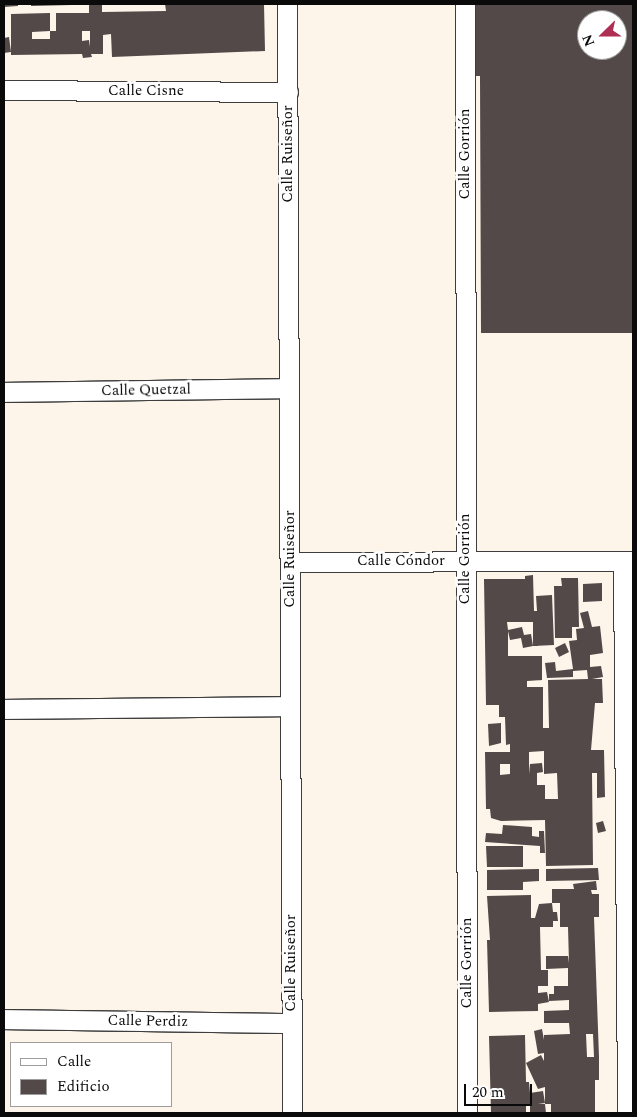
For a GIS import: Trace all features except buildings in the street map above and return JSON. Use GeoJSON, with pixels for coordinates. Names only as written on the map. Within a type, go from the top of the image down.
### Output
{"type":"FeatureCollection","features":[{"type":"Feature","properties":{"kind":"street","name":"Calle Ruiseñor"},"geometry":{"type":"LineString","coordinates":[[288,4],[292,1113]]}},
{"type":"Feature","properties":{"kind":"street","name":"Calle Gorrión"},"geometry":{"type":"LineString","coordinates":[[465,4],[467,1113]]}},
{"type":"Feature","properties":{"kind":"street","name":"Calle Cisne"},"geometry":{"type":"LineString","coordinates":[[4,90],[288,92]]}},
{"type":"Feature","properties":{"kind":"street","name":"Calle Quetzal"},"geometry":{"type":"LineString","coordinates":[[4,392],[289,388]]}},
{"type":"Feature","properties":{"kind":"street","name":"Calle Cóndor"},"geometry":{"type":"LineString","coordinates":[[290,562],[628,561]]}},
{"type":"Feature","properties":{"kind":"street"},"geometry":{"type":"LineString","coordinates":[[627,1113],[628,561]]}},
{"type":"Feature","properties":{"kind":"street"},"geometry":{"type":"LineString","coordinates":[[4,709],[290,706]]}},
{"type":"Feature","properties":{"kind":"street","name":"Calle Perdiz"},"geometry":{"type":"LineString","coordinates":[[4,1019],[291,1022]]}}]}
